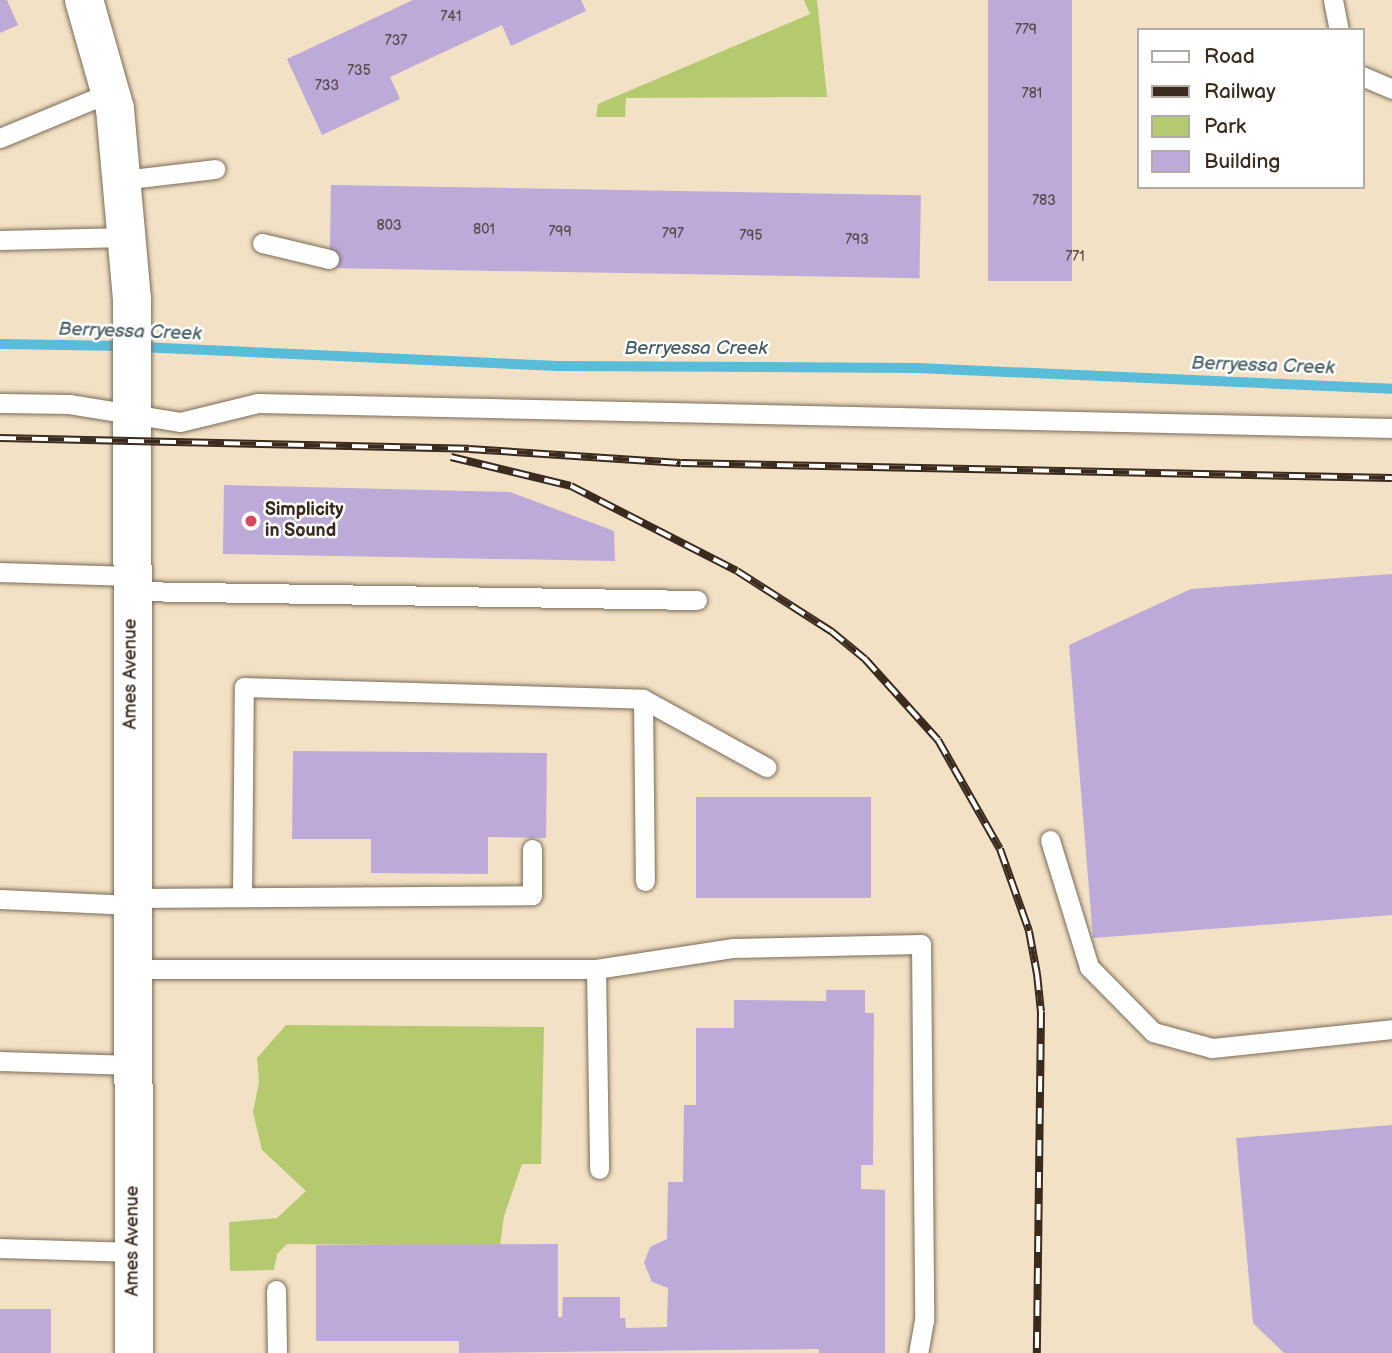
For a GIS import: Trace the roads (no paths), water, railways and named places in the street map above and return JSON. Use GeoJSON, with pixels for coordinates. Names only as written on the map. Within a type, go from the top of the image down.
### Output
{"type":"FeatureCollection","features":[{"type":"Feature","properties":{"kind":"street","name":"Ames Avenue"},"geometry":{"type":"LineString","coordinates":[[83,0],[111,92],[132,299],[134,1353]]}},
{"type":"Feature","properties":{"kind":"lane"},"geometry":{"type":"LineString","coordinates":[[1333,0],[1339,28]]}},
{"type":"Feature","properties":{"kind":"lane"},"geometry":{"type":"LineString","coordinates":[[1364,77],[1392,89]]}},
{"type":"Feature","properties":{"kind":"lane"},"geometry":{"type":"LineString","coordinates":[[0,138],[111,92]]}},
{"type":"Feature","properties":{"kind":"lane"},"geometry":{"type":"LineString","coordinates":[[122,180],[215,169]]}},
{"type":"Feature","properties":{"kind":"lane"},"geometry":{"type":"LineString","coordinates":[[0,240],[127,237]]}},
{"type":"Feature","properties":{"kind":"lane"},"geometry":{"type":"LineString","coordinates":[[261,243],[329,259]]}},
{"type":"Feature","properties":{"kind":"lane"},"geometry":{"type":"LineString","coordinates":[[0,403],[133,408],[180,422],[258,403],[1392,428]]}},
{"type":"Feature","properties":{"kind":"lane"},"geometry":{"type":"LineString","coordinates":[[0,572],[131,583],[697,600]]}},
{"type":"Feature","properties":{"kind":"lane"},"geometry":{"type":"LineString","coordinates":[[242,897],[244,687],[643,699],[766,767]]}},
{"type":"Feature","properties":{"kind":"lane"},"geometry":{"type":"LineString","coordinates":[[643,699],[645,881]]}},
{"type":"Feature","properties":{"kind":"lane"},"geometry":{"type":"LineString","coordinates":[[1050,840],[1089,967],[1153,1032],[1212,1048],[1392,1029]]}},
{"type":"Feature","properties":{"kind":"lane"},"geometry":{"type":"LineString","coordinates":[[0,899],[132,901],[242,897],[532,895],[532,849]]}},
{"type":"Feature","properties":{"kind":"lane"},"geometry":{"type":"LineString","coordinates":[[132,969],[596,969],[733,948],[921,944],[924,1320],[918,1353]]}},
{"type":"Feature","properties":{"kind":"lane"},"geometry":{"type":"LineString","coordinates":[[596,969],[599,1169]]}},
{"type":"Feature","properties":{"kind":"lane"},"geometry":{"type":"LineString","coordinates":[[0,1061],[133,1065]]}},
{"type":"Feature","properties":{"kind":"lane"},"geometry":{"type":"LineString","coordinates":[[0,1248],[134,1252]]}},
{"type":"Feature","properties":{"kind":"lane"},"geometry":{"type":"LineString","coordinates":[[276,1290],[277,1353]]}},
{"type":"Feature","properties":{"kind":"waterway","name":"Berryessa Creek"},"geometry":{"type":"LineString","coordinates":[[0,344],[125,346]]}},
{"type":"Feature","properties":{"kind":"waterway","name":"Berryessa Creek"},"geometry":{"type":"LineString","coordinates":[[140,347],[558,366],[917,368],[1392,389]]}},
{"type":"Feature","properties":{"kind":"railway"},"geometry":{"type":"LineString","coordinates":[[0,438],[469,449],[681,463],[1392,478]]}},
{"type":"Feature","properties":{"kind":"railway"},"geometry":{"type":"LineString","coordinates":[[451,457],[571,486],[737,571],[831,631],[865,659],[938,740],[1000,849],[1029,931],[1037,974],[1041,1012],[1037,1353]]}},
{"type":"Feature","properties":{"kind":"place","name":"Simplicity in Sound"},"geometry":{"type":"Point","coordinates":[251,521]}}]}
